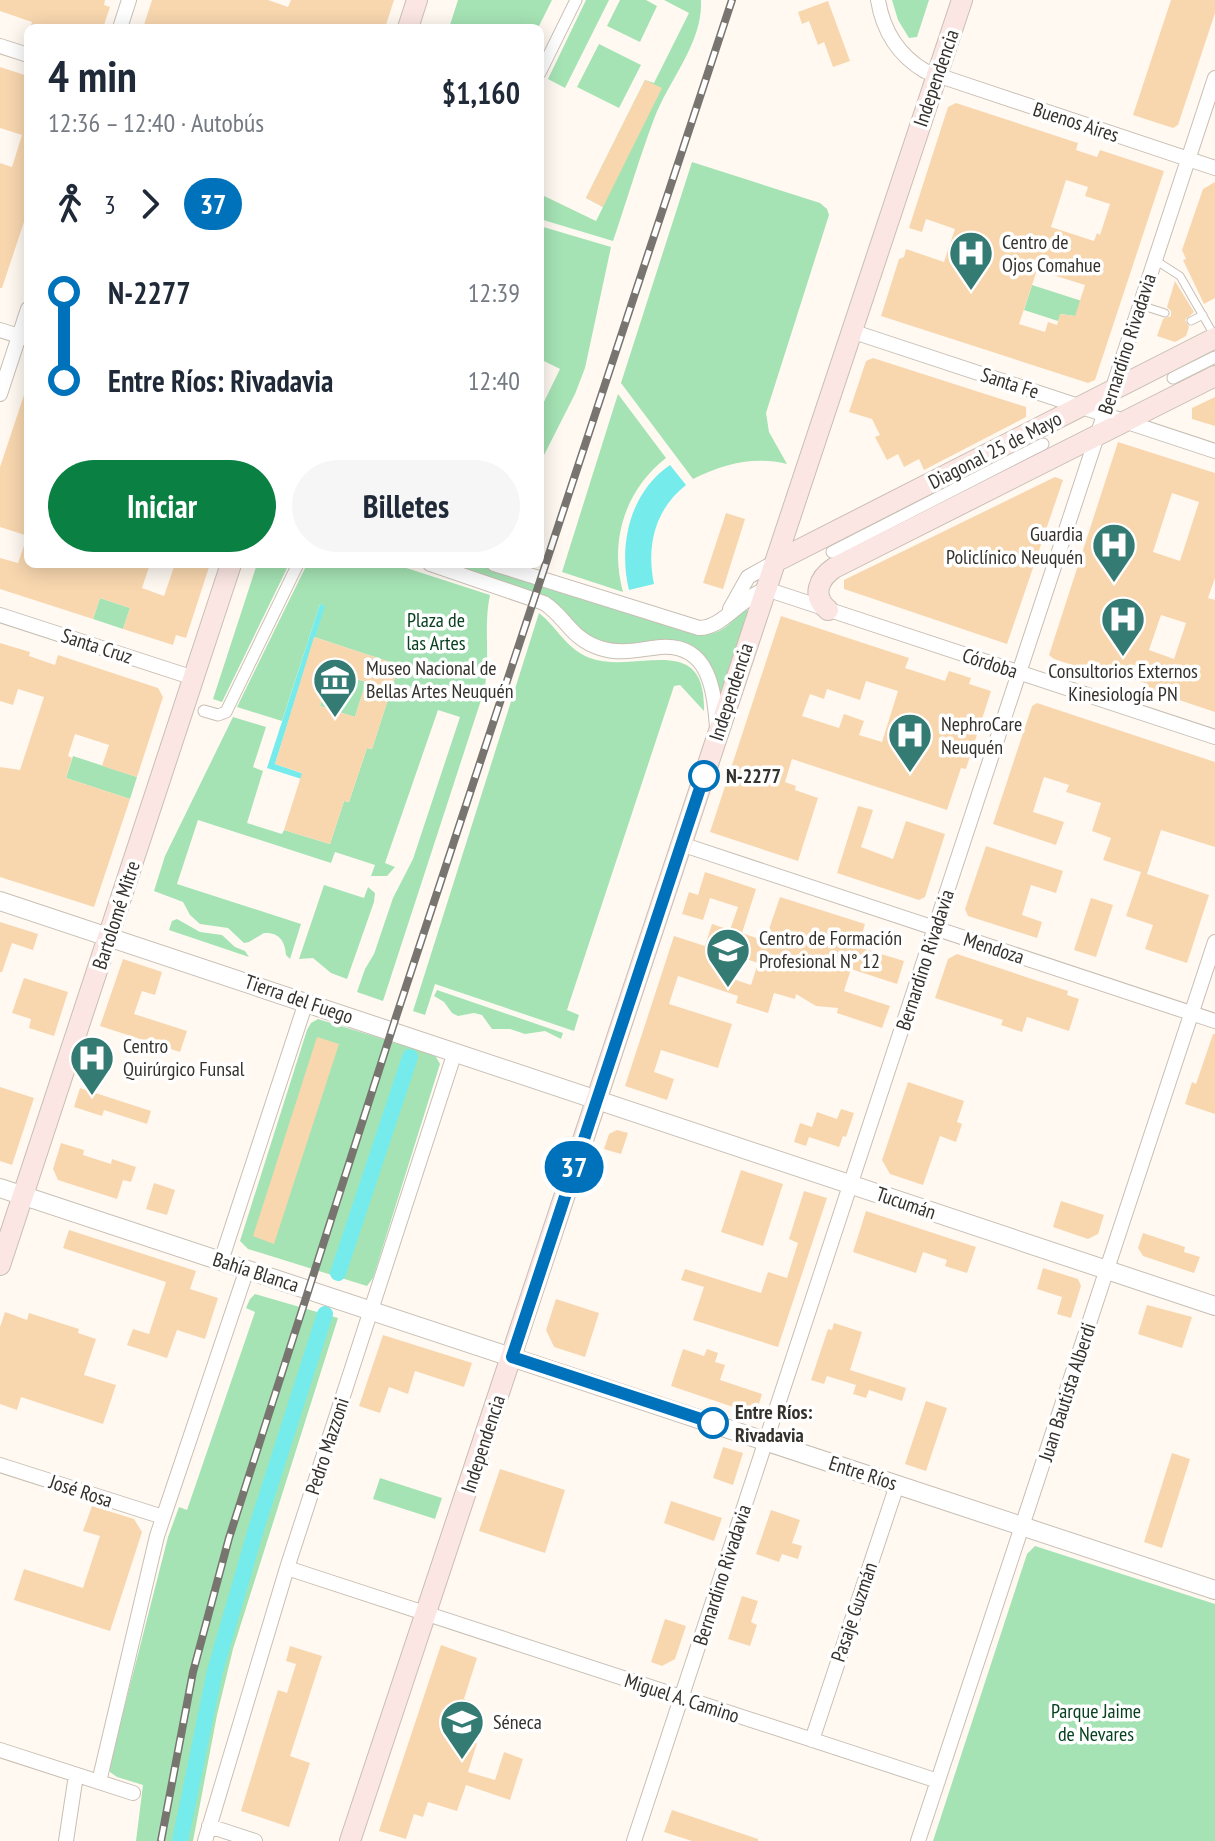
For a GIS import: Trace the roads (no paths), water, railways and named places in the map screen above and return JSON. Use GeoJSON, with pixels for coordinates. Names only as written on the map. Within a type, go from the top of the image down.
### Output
{"type":"FeatureCollection","features":[{"type":"Feature","properties":{"kind":"main road"},"geometry":{"type":"LineString","coordinates":[[409,24],[417,0]]}},
{"type":"Feature","properties":{"kind":"main road","name":"Independencia"},"geometry":{"type":"LineString","coordinates":[[350,1841],[962,0]]}},
{"type":"Feature","properties":{"kind":"main road","name":"Diagonal 25 de Mayo"},"geometry":{"type":"LineString","coordinates":[[775,562],[829,553],[1043,444],[1096,436],[1125,421],[1215,338]]}},
{"type":"Feature","properties":{"kind":"main road","name":"Diagonal 25 de Mayo"},"geometry":{"type":"LineString","coordinates":[[829,553],[1043,444],[1080,406],[1111,391],[1173,379],[1215,376]]}},
{"type":"Feature","properties":{"kind":"main road"},"geometry":{"type":"LineString","coordinates":[[828,610],[821,604],[818,591],[829,553]]}},
{"type":"Feature","properties":{"kind":"main road","name":"Bartolomé Mitre"},"geometry":{"type":"LineString","coordinates":[[0,1265],[230,568]]}},
{"type":"Feature","properties":{"kind":"street"},"geometry":{"type":"LineString","coordinates":[[121,24],[129,0]]}},
{"type":"Feature","properties":{"kind":"street"},"geometry":{"type":"LineString","coordinates":[[544,65],[576,0]]}},
{"type":"Feature","properties":{"kind":"street","name":"Buenos Aires"},"geometry":{"type":"LineString","coordinates":[[878,0],[884,24],[895,44],[914,63],[937,76],[1215,168]]}},
{"type":"Feature","properties":{"kind":"street"},"geometry":{"type":"LineString","coordinates":[[0,46],[24,54]]}},
{"type":"Feature","properties":{"kind":"street","name":"Bernardino Rivadavia"},"geometry":{"type":"LineString","coordinates":[[634,1841],[1215,78]]}},
{"type":"Feature","properties":{"kind":"street"},"geometry":{"type":"LineString","coordinates":[[0,330],[24,338],[0,394]]}},
{"type":"Feature","properties":{"kind":"street","name":"Santa Fe"},"geometry":{"type":"LineString","coordinates":[[851,331],[1215,451]]}},
{"type":"Feature","properties":{"kind":"street"},"geometry":{"type":"LineString","coordinates":[[1173,379],[1215,357]]}},
{"type":"Feature","properties":{"kind":"street"},"geometry":{"type":"LineString","coordinates":[[728,613],[748,577],[775,562]]}},
{"type":"Feature","properties":{"kind":"street"},"geometry":{"type":"LineString","coordinates":[[204,711],[218,715],[226,712],[296,568]]}},
{"type":"Feature","properties":{"kind":"street"},"geometry":{"type":"LineString","coordinates":[[442,568],[544,603],[573,633],[597,647],[625,652],[666,647],[688,653],[703,665],[711,681],[718,733]]}},
{"type":"Feature","properties":{"kind":"street"},"geometry":{"type":"LineString","coordinates":[[507,568],[699,628],[717,624],[743,601],[766,589]]}},
{"type":"Feature","properties":{"kind":"street","name":"Córdoba"},"geometry":{"type":"LineString","coordinates":[[766,589],[1215,737]]}},
{"type":"Feature","properties":{"kind":"street","name":"Santa Cruz"},"geometry":{"type":"LineString","coordinates":[[0,615],[194,678]]}},
{"type":"Feature","properties":{"kind":"street","name":"Mendoza"},"geometry":{"type":"LineString","coordinates":[[681,844],[1215,1021]]}},
{"type":"Feature","properties":{"kind":"street","name":"Tierra del Fuego"},"geometry":{"type":"LineString","coordinates":[[0,901],[597,1100]]}},
{"type":"Feature","properties":{"kind":"street","name":"Juan Bautista Alberdi"},"geometry":{"type":"LineString","coordinates":[[918,1841],[1215,942]]}},
{"type":"Feature","properties":{"kind":"street"},"geometry":{"type":"LineString","coordinates":[[221,1261],[306,1002]]}},
{"type":"Feature","properties":{"kind":"street","name":"Pedro Mazzoni"},"geometry":{"type":"LineString","coordinates":[[207,1834],[287,1568],[455,1052]]}},
{"type":"Feature","properties":{"kind":"street","name":"Tucumán"},"geometry":{"type":"LineString","coordinates":[[597,1100],[1215,1306]]}},
{"type":"Feature","properties":{"kind":"street","name":"Bahía Blanca"},"geometry":{"type":"LineString","coordinates":[[0,1188],[512,1357]]}},
{"type":"Feature","properties":{"kind":"street"},"geometry":{"type":"LineString","coordinates":[[99,1782],[163,1517],[247,1269]]}},
{"type":"Feature","properties":{"kind":"street","name":"Entre Ríos"},"geometry":{"type":"LineString","coordinates":[[512,1357],[1215,1590]]}},
{"type":"Feature","properties":{"kind":"street","name":"José Rosa"},"geometry":{"type":"LineString","coordinates":[[0,1465],[163,1517]]}},
{"type":"Feature","properties":{"kind":"street","name":"Pasaje Guzmán"},"geometry":{"type":"LineString","coordinates":[[812,1740],[897,1485]]}},
{"type":"Feature","properties":{"kind":"street"},"geometry":{"type":"LineString","coordinates":[[287,1568],[426,1614]]}},
{"type":"Feature","properties":{"kind":"street","name":"Miguel A. Camino"},"geometry":{"type":"LineString","coordinates":[[426,1614],[938,1781]]}},
{"type":"Feature","properties":{"kind":"street"},"geometry":{"type":"LineString","coordinates":[[0,1750],[133,1793]]}},
{"type":"Feature","properties":{"kind":"street"},"geometry":{"type":"LineString","coordinates":[[66,1841],[76,1775]]}},
{"type":"Feature","properties":{"kind":"street"},"geometry":{"type":"LineString","coordinates":[[207,1834],[255,1841]]}},
{"type":"Feature","properties":{"kind":"lane"},"geometry":{"type":"LineString","coordinates":[[1155,260],[1178,273],[1215,338]]}},
{"type":"Feature","properties":{"kind":"lane"},"geometry":{"type":"LineString","coordinates":[[1140,305],[1165,313]]}},
{"type":"Feature","properties":{"kind":"lane"},"geometry":{"type":"LineString","coordinates":[[1191,321],[1203,315]]}},
{"type":"Feature","properties":{"kind":"water"},"geometry":{"type":"Polygon","coordinates":[[[670,465],[686,485],[667,505],[655,529],[651,556],[654,584],[629,590],[625,555],[630,521],[645,490],[670,465]]]}},
{"type":"Feature","properties":{"kind":"water"},"geometry":{"type":"Polygon","coordinates":[[[320,604],[325,606],[275,764],[316,778],[314,783],[267,768],[320,604]]]}},
{"type":"Feature","properties":{"kind":"waterway"},"geometry":{"type":"LineString","coordinates":[[338,1273],[410,1057]]}},
{"type":"Feature","properties":{"kind":"waterway"},"geometry":{"type":"LineString","coordinates":[[180,1841],[215,1671],[257,1526],[325,1314]]}},
{"type":"Feature","properties":{"kind":"railway"},"geometry":{"type":"LineString","coordinates":[[161,1841],[193,1672],[229,1538],[396,1017],[732,0]]}},
{"type":"Feature","properties":{"kind":"place","name":"Centro de Ojos Comahue"},"geometry":{"type":"Point","coordinates":[971,292]}},
{"type":"Feature","properties":{"kind":"place","name":"Guardia Policlínico Neuquén"},"geometry":{"type":"Point","coordinates":[1114,584]}},
{"type":"Feature","properties":{"kind":"place","name":"Consultorios Externos Kinesiología PN"},"geometry":{"type":"Point","coordinates":[1123,658]}},
{"type":"Feature","properties":{"kind":"place","name":"Museo Nacional de Bellas Artes Neuquén"},"geometry":{"type":"Point","coordinates":[335,719]}},
{"type":"Feature","properties":{"kind":"place","name":"NephroCare Neuquén"},"geometry":{"type":"Point","coordinates":[910,774]}},
{"type":"Feature","properties":{"kind":"place","name":"N-2277"},"geometry":{"type":"Point","coordinates":[704,776]}},
{"type":"Feature","properties":{"kind":"place","name":"Centro de Formación Profesional N° 12"},"geometry":{"type":"Point","coordinates":[728,989]}},
{"type":"Feature","properties":{"kind":"place","name":"Centro Quirúrgico Funsal"},"geometry":{"type":"Point","coordinates":[92,1097]}},
{"type":"Feature","properties":{"kind":"place","name":"Entre Ríos: Rivadavia"},"geometry":{"type":"Point","coordinates":[713,1423]}},
{"type":"Feature","properties":{"kind":"place","name":"Séneca"},"geometry":{"type":"Point","coordinates":[462,1761]}},
{"type":"Feature","properties":{"kind":"park label","name":"Plaza de las Artes"},"geometry":{"type":"Point","coordinates":[436,632]}},
{"type":"Feature","properties":{"kind":"park label","name":"Parque Jaime de Nevares"},"geometry":{"type":"Point","coordinates":[1096,1722]}}]}
